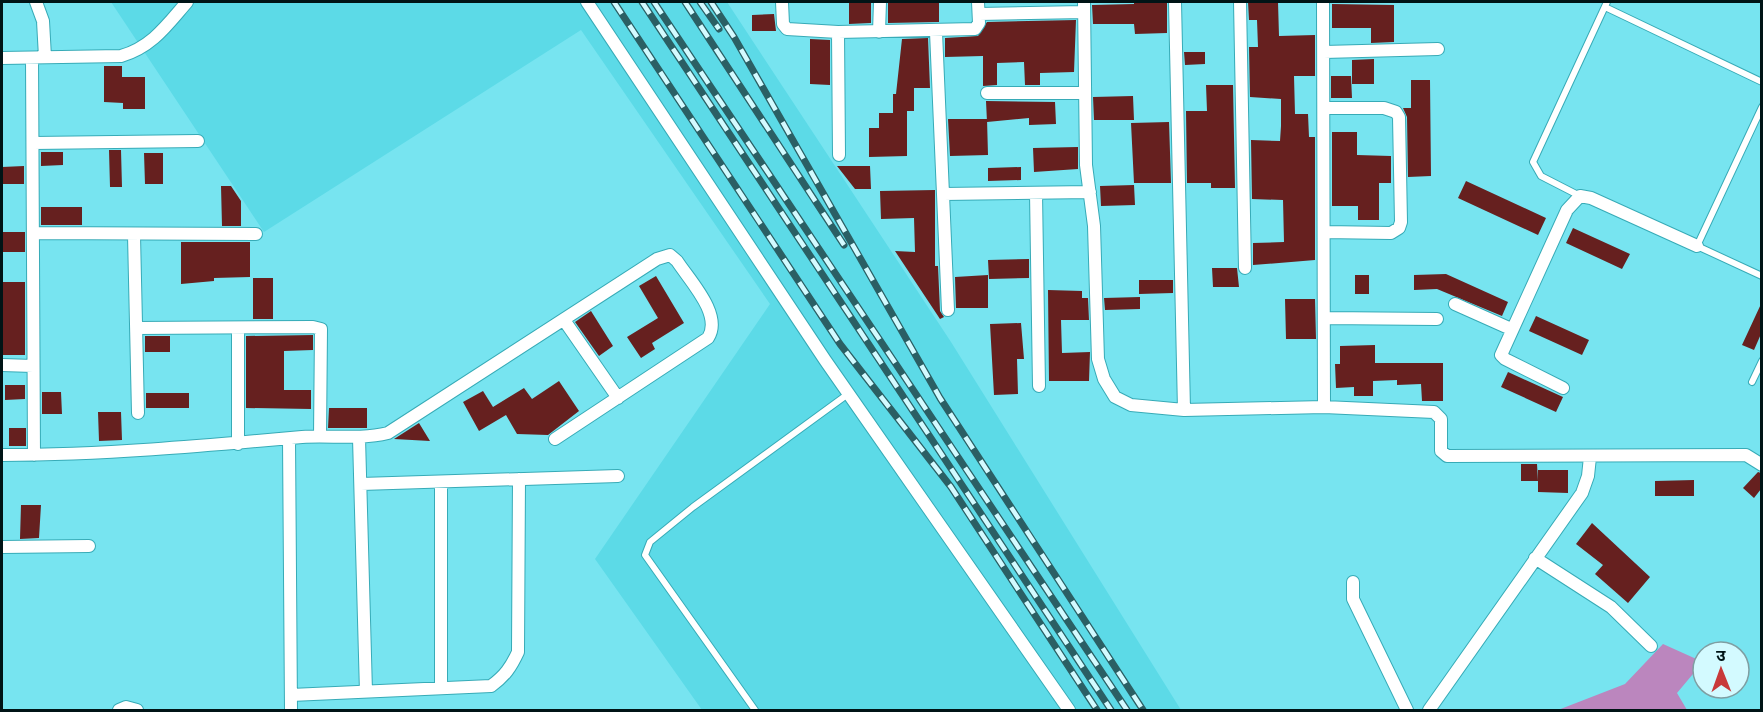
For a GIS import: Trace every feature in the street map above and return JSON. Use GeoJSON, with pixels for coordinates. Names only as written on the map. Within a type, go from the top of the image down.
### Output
{"type":"FeatureCollection","features":[{"type":"Feature","properties":{"kind":"street"},"geometry":{"type":"LineString","coordinates":[[34,455],[33,143],[38,57],[43,21],[36,2]]}},
{"type":"Feature","properties":{"kind":"street"},"geometry":{"type":"LineString","coordinates":[[2,58],[122,56],[136,52],[162,32],[187,2]]}},
{"type":"Feature","properties":{"kind":"street"},"geometry":{"type":"LineString","coordinates":[[587,2],[848,394],[1069,711]]}},
{"type":"Feature","properties":{"kind":"street"},"geometry":{"type":"LineString","coordinates":[[782,2],[783,24],[787,29],[838,32],[936,32],[975,29],[979,8],[1084,7],[1086,165],[1094,226],[1098,359],[1104,379],[1115,397],[1131,405],[1184,410],[1324,407],[1434,412],[1441,419],[1441,451],[1447,456],[1746,455],[1761,465]]}},
{"type":"Feature","properties":{"kind":"street"},"geometry":{"type":"LineString","coordinates":[[879,32],[880,2]]}},
{"type":"Feature","properties":{"kind":"street"},"geometry":{"type":"LineString","coordinates":[[1175,2],[1184,410]]}},
{"type":"Feature","properties":{"kind":"street"},"geometry":{"type":"LineString","coordinates":[[1240,2],[1245,267]]}},
{"type":"Feature","properties":{"kind":"street"},"geometry":{"type":"LineString","coordinates":[[1323,2],[1324,407]]}},
{"type":"Feature","properties":{"kind":"street"},"geometry":{"type":"LineString","coordinates":[[838,32],[840,155]]}},
{"type":"Feature","properties":{"kind":"street"},"geometry":{"type":"LineString","coordinates":[[936,32],[948,310]]}},
{"type":"Feature","properties":{"kind":"street"},"geometry":{"type":"LineString","coordinates":[[1324,52],[1438,49]]}},
{"type":"Feature","properties":{"kind":"street"},"geometry":{"type":"LineString","coordinates":[[987,93],[1085,93]]}},
{"type":"Feature","properties":{"kind":"street"},"geometry":{"type":"LineString","coordinates":[[1324,108],[1384,108],[1396,112],[1399,117],[1401,222],[1399,228],[1391,233],[1324,232]]}},
{"type":"Feature","properties":{"kind":"street"},"geometry":{"type":"LineString","coordinates":[[33,143],[198,141]]}},
{"type":"Feature","properties":{"kind":"street"},"geometry":{"type":"LineString","coordinates":[[943,194],[1090,192]]}},
{"type":"Feature","properties":{"kind":"street"},"geometry":{"type":"LineString","coordinates":[[1036,193],[1039,386]]}},
{"type":"Feature","properties":{"kind":"street"},"geometry":{"type":"LineString","coordinates":[[1563,388],[1505,359],[1501,350],[1567,210],[1580,196],[1591,198],[1697,246]]}},
{"type":"Feature","properties":{"kind":"street"},"geometry":{"type":"LineString","coordinates":[[33,233],[256,234]]}},
{"type":"Feature","properties":{"kind":"street"},"geometry":{"type":"LineString","coordinates":[[134,235],[138,413]]}},
{"type":"Feature","properties":{"kind":"street"},"geometry":{"type":"LineString","coordinates":[[2,455],[238,444],[320,436],[359,438],[388,433],[657,259],[670,255],[677,261],[712,316],[713,330],[708,338],[555,439]]}},
{"type":"Feature","properties":{"kind":"street"},"geometry":{"type":"LineString","coordinates":[[1455,304],[1511,329]]}},
{"type":"Feature","properties":{"kind":"street"},"geometry":{"type":"LineString","coordinates":[[1324,318],[1437,320]]}},
{"type":"Feature","properties":{"kind":"street"},"geometry":{"type":"LineString","coordinates":[[564,320],[618,398]]}},
{"type":"Feature","properties":{"kind":"street"},"geometry":{"type":"LineString","coordinates":[[136,328],[313,327],[321,329],[320,436]]}},
{"type":"Feature","properties":{"kind":"street"},"geometry":{"type":"LineString","coordinates":[[238,328],[238,444]]}},
{"type":"Feature","properties":{"kind":"street"},"geometry":{"type":"LineString","coordinates":[[2,365],[33,366]]}},
{"type":"Feature","properties":{"kind":"street"},"geometry":{"type":"LineString","coordinates":[[359,438],[366,692]]}},
{"type":"Feature","properties":{"kind":"street"},"geometry":{"type":"LineString","coordinates":[[289,439],[291,711]]}},
{"type":"Feature","properties":{"kind":"street"},"geometry":{"type":"LineString","coordinates":[[1430,711],[1582,493],[1588,476],[1590,457]]}},
{"type":"Feature","properties":{"kind":"street"},"geometry":{"type":"LineString","coordinates":[[361,484],[618,476]]}},
{"type":"Feature","properties":{"kind":"street"},"geometry":{"type":"LineString","coordinates":[[291,695],[491,686],[511,668],[518,652],[519,480]]}},
{"type":"Feature","properties":{"kind":"street"},"geometry":{"type":"LineString","coordinates":[[441,482],[441,688]]}},
{"type":"Feature","properties":{"kind":"street"},"geometry":{"type":"LineString","coordinates":[[2,547],[89,546]]}},
{"type":"Feature","properties":{"kind":"street"},"geometry":{"type":"LineString","coordinates":[[1535,558],[1611,607],[1651,646]]}},
{"type":"Feature","properties":{"kind":"street"},"geometry":{"type":"LineString","coordinates":[[1353,582],[1353,599],[1407,711]]}},
{"type":"Feature","properties":{"kind":"street"},"geometry":{"type":"LineString","coordinates":[[119,711],[126,707],[137,711]]}},
{"type":"Feature","properties":{"kind":"lane"},"geometry":{"type":"LineString","coordinates":[[1580,196],[1541,176],[1533,162],[1606,4],[1761,82]]}},
{"type":"Feature","properties":{"kind":"lane"},"geometry":{"type":"LineString","coordinates":[[1761,106],[1697,246],[1761,276]]}},
{"type":"Feature","properties":{"kind":"lane"},"geometry":{"type":"LineString","coordinates":[[1752,382],[1761,361]]}},
{"type":"Feature","properties":{"kind":"lane"},"geometry":{"type":"LineString","coordinates":[[755,711],[645,555],[650,542],[693,507],[848,394]]}},
{"type":"Feature","properties":{"kind":"shaded area"},"geometry":{"type":"Polygon","coordinates":[[[111,2],[727,2],[951,342],[1181,710],[702,710],[595,559],[770,304],[581,30],[264,232],[111,2]]]}},
{"type":"Feature","properties":{"kind":"shaded area"},"geometry":{"type":"Polygon","coordinates":[[[1663,644],[1691,657],[1691,676],[1677,693],[1687,710],[1558,710],[1625,684],[1663,644]]]}},
{"type":"Feature","properties":{"kind":"building"},"geometry":{"type":"Polygon","coordinates":[[[849,2],[871,2],[871,23],[849,24],[849,2]]]}},
{"type":"Feature","properties":{"kind":"building"},"geometry":{"type":"Polygon","coordinates":[[[939,2],[939,22],[888,23],[888,3],[939,2]]]}},
{"type":"Feature","properties":{"kind":"building"},"geometry":{"type":"Polygon","coordinates":[[[1134,2],[1167,2],[1167,33],[1135,34],[1134,24],[1093,24],[1092,5],[1134,4],[1134,2]]]}},
{"type":"Feature","properties":{"kind":"building"},"geometry":{"type":"Polygon","coordinates":[[[1248,2],[1278,2],[1279,36],[1315,35],[1315,76],[1294,76],[1295,114],[1308,114],[1309,137],[1315,137],[1315,260],[1253,265],[1253,243],[1284,242],[1283,200],[1252,199],[1251,140],[1280,141],[1281,99],[1250,97],[1249,47],[1258,47],[1257,20],[1249,20],[1248,2]]]}},
{"type":"Feature","properties":{"kind":"building"},"geometry":{"type":"Polygon","coordinates":[[[1332,4],[1394,5],[1394,42],[1371,43],[1371,28],[1332,28],[1332,4]]]}},
{"type":"Feature","properties":{"kind":"building"},"geometry":{"type":"Polygon","coordinates":[[[774,14],[776,31],[752,31],[752,15],[774,14]]]}},
{"type":"Feature","properties":{"kind":"building"},"geometry":{"type":"Polygon","coordinates":[[[1076,20],[1074,72],[1040,73],[1040,85],[1025,85],[1024,62],[997,63],[997,85],[983,86],[983,56],[945,57],[945,38],[978,36],[987,22],[1076,20]]]}},
{"type":"Feature","properties":{"kind":"building"},"geometry":{"type":"Polygon","coordinates":[[[928,38],[930,88],[914,88],[914,111],[907,111],[907,156],[869,157],[869,128],[879,128],[879,113],[893,113],[893,94],[896,94],[902,39],[928,38]]]}},
{"type":"Feature","properties":{"kind":"building"},"geometry":{"type":"Polygon","coordinates":[[[810,39],[830,40],[830,85],[810,84],[810,39]]]}},
{"type":"Feature","properties":{"kind":"building"},"geometry":{"type":"Polygon","coordinates":[[[1184,52],[1205,52],[1205,64],[1185,65],[1184,52]]]}},
{"type":"Feature","properties":{"kind":"building"},"geometry":{"type":"Polygon","coordinates":[[[1374,59],[1374,84],[1352,84],[1352,60],[1374,59]]]}},
{"type":"Feature","properties":{"kind":"building"},"geometry":{"type":"Polygon","coordinates":[[[104,66],[122,66],[122,77],[145,77],[145,109],[123,109],[123,103],[104,102],[104,66]]]}},
{"type":"Feature","properties":{"kind":"building"},"geometry":{"type":"Polygon","coordinates":[[[1331,76],[1351,76],[1352,98],[1331,98],[1331,76]]]}},
{"type":"Feature","properties":{"kind":"building"},"geometry":{"type":"Polygon","coordinates":[[[1411,80],[1430,80],[1431,176],[1408,177],[1407,117],[1403,108],[1411,108],[1411,80]]]}},
{"type":"Feature","properties":{"kind":"building"},"geometry":{"type":"Polygon","coordinates":[[[1206,85],[1233,85],[1235,188],[1211,188],[1211,183],[1187,183],[1186,111],[1207,111],[1206,85]]]}},
{"type":"Feature","properties":{"kind":"building"},"geometry":{"type":"Polygon","coordinates":[[[1133,96],[1134,120],[1094,120],[1093,97],[1133,96]]]}},
{"type":"Feature","properties":{"kind":"building"},"geometry":{"type":"Polygon","coordinates":[[[986,101],[1055,102],[1056,124],[1029,125],[1029,118],[987,122],[986,101]]]}},
{"type":"Feature","properties":{"kind":"building"},"geometry":{"type":"Polygon","coordinates":[[[948,119],[987,119],[988,155],[950,156],[948,119]]]}},
{"type":"Feature","properties":{"kind":"building"},"geometry":{"type":"Polygon","coordinates":[[[1169,122],[1171,183],[1134,183],[1131,123],[1169,122]]]}},
{"type":"Feature","properties":{"kind":"building"},"geometry":{"type":"Polygon","coordinates":[[[1332,132],[1357,132],[1357,155],[1391,156],[1391,183],[1379,183],[1379,220],[1358,220],[1358,206],[1332,206],[1332,132]]]}},
{"type":"Feature","properties":{"kind":"building"},"geometry":{"type":"Polygon","coordinates":[[[1078,147],[1078,169],[1034,172],[1033,148],[1078,147]]]}},
{"type":"Feature","properties":{"kind":"building"},"geometry":{"type":"Polygon","coordinates":[[[109,150],[121,150],[122,187],[110,187],[109,150]]]}},
{"type":"Feature","properties":{"kind":"building"},"geometry":{"type":"Polygon","coordinates":[[[41,152],[63,152],[63,165],[41,166],[41,152]]]}},
{"type":"Feature","properties":{"kind":"building"},"geometry":{"type":"Polygon","coordinates":[[[144,153],[163,153],[163,184],[145,184],[144,153]]]}},
{"type":"Feature","properties":{"kind":"building"},"geometry":{"type":"Polygon","coordinates":[[[24,166],[24,184],[2,184],[2,167],[24,166]]]}},
{"type":"Feature","properties":{"kind":"building"},"geometry":{"type":"Polygon","coordinates":[[[837,166],[870,166],[871,189],[855,189],[837,166]]]}},
{"type":"Feature","properties":{"kind":"building"},"geometry":{"type":"Polygon","coordinates":[[[1021,167],[1021,180],[988,181],[988,168],[1021,167]]]}},
{"type":"Feature","properties":{"kind":"building"},"geometry":{"type":"Polygon","coordinates":[[[1466,181],[1546,218],[1538,235],[1458,198],[1466,181]]]}},
{"type":"Feature","properties":{"kind":"building"},"geometry":{"type":"Polygon","coordinates":[[[1134,185],[1135,205],[1101,206],[1100,186],[1134,185]]]}},
{"type":"Feature","properties":{"kind":"building"},"geometry":{"type":"Polygon","coordinates":[[[221,186],[231,186],[241,201],[241,226],[222,226],[221,186]]]}},
{"type":"Feature","properties":{"kind":"building"},"geometry":{"type":"Polygon","coordinates":[[[935,190],[935,266],[938,266],[940,311],[944,317],[940,319],[895,251],[915,252],[914,218],[881,219],[880,191],[935,190]]]}},
{"type":"Feature","properties":{"kind":"building"},"geometry":{"type":"Polygon","coordinates":[[[41,207],[82,207],[82,225],[41,225],[41,207]]]}},
{"type":"Feature","properties":{"kind":"building"},"geometry":{"type":"Polygon","coordinates":[[[1573,228],[1630,254],[1622,269],[1566,243],[1573,228]]]}},
{"type":"Feature","properties":{"kind":"building"},"geometry":{"type":"Polygon","coordinates":[[[2,232],[25,232],[25,252],[2,252],[2,232]]]}},
{"type":"Feature","properties":{"kind":"building"},"geometry":{"type":"Polygon","coordinates":[[[181,242],[250,242],[250,277],[214,278],[214,281],[181,284],[181,242]]]}},
{"type":"Feature","properties":{"kind":"building"},"geometry":{"type":"Polygon","coordinates":[[[1029,259],[1029,278],[989,279],[988,260],[1029,259]]]}},
{"type":"Feature","properties":{"kind":"building"},"geometry":{"type":"Polygon","coordinates":[[[1212,268],[1237,268],[1239,287],[1213,287],[1212,268]]]}},
{"type":"Feature","properties":{"kind":"building"},"geometry":{"type":"Polygon","coordinates":[[[1446,274],[1508,302],[1502,316],[1437,289],[1414,290],[1414,275],[1446,274]]]}},
{"type":"Feature","properties":{"kind":"building"},"geometry":{"type":"Polygon","coordinates":[[[988,275],[988,308],[956,308],[955,277],[988,275]]]}},
{"type":"Feature","properties":{"kind":"building"},"geometry":{"type":"Polygon","coordinates":[[[1355,275],[1369,275],[1369,294],[1355,294],[1355,275]]]}},
{"type":"Feature","properties":{"kind":"building"},"geometry":{"type":"Polygon","coordinates":[[[656,276],[684,323],[652,343],[655,349],[641,358],[627,337],[658,318],[639,286],[656,276]]]}},
{"type":"Feature","properties":{"kind":"building"},"geometry":{"type":"Polygon","coordinates":[[[253,278],[273,278],[273,319],[253,319],[253,278]]]}},
{"type":"Feature","properties":{"kind":"building"},"geometry":{"type":"Polygon","coordinates":[[[1139,280],[1173,280],[1173,293],[1139,294],[1139,280]]]}},
{"type":"Feature","properties":{"kind":"building"},"geometry":{"type":"Polygon","coordinates":[[[3,282],[25,282],[25,355],[2,355],[3,282]]]}},
{"type":"Feature","properties":{"kind":"building"},"geometry":{"type":"Polygon","coordinates":[[[1048,290],[1082,291],[1082,298],[1088,298],[1089,320],[1061,320],[1062,353],[1090,352],[1089,381],[1049,381],[1048,290]]]}},
{"type":"Feature","properties":{"kind":"building"},"geometry":{"type":"Polygon","coordinates":[[[1140,297],[1140,309],[1105,310],[1104,298],[1140,297]]]}},
{"type":"Feature","properties":{"kind":"building"},"geometry":{"type":"Polygon","coordinates":[[[1285,299],[1315,299],[1316,339],[1286,339],[1285,299]]]}},
{"type":"Feature","properties":{"kind":"building"},"geometry":{"type":"Polygon","coordinates":[[[1761,304],[1761,334],[1754,350],[1742,345],[1761,304]]]}},
{"type":"Feature","properties":{"kind":"building"},"geometry":{"type":"Polygon","coordinates":[[[591,311],[613,346],[599,356],[575,322],[591,311]]]}},
{"type":"Feature","properties":{"kind":"building"},"geometry":{"type":"Polygon","coordinates":[[[1536,316],[1589,340],[1582,355],[1529,331],[1536,316]]]}},
{"type":"Feature","properties":{"kind":"building"},"geometry":{"type":"Polygon","coordinates":[[[1021,323],[1024,359],[1017,359],[1018,394],[994,395],[990,324],[1021,323]]]}},
{"type":"Feature","properties":{"kind":"building"},"geometry":{"type":"Polygon","coordinates":[[[313,335],[313,350],[284,351],[284,390],[311,390],[311,409],[246,408],[246,336],[313,335]]]}},
{"type":"Feature","properties":{"kind":"building"},"geometry":{"type":"Polygon","coordinates":[[[145,336],[170,336],[170,352],[145,352],[145,336]]]}},
{"type":"Feature","properties":{"kind":"building"},"geometry":{"type":"Polygon","coordinates":[[[1375,345],[1375,363],[1443,363],[1443,401],[1422,401],[1421,384],[1397,385],[1397,380],[1373,381],[1373,396],[1354,396],[1354,387],[1336,388],[1335,364],[1340,364],[1340,346],[1375,345]]]}},
{"type":"Feature","properties":{"kind":"building"},"geometry":{"type":"Polygon","coordinates":[[[1508,372],[1563,397],[1556,412],[1501,387],[1508,372]]]}},
{"type":"Feature","properties":{"kind":"building"},"geometry":{"type":"Polygon","coordinates":[[[559,381],[579,411],[548,435],[517,434],[506,415],[479,431],[463,402],[483,391],[493,407],[524,388],[532,399],[559,381]]]}},
{"type":"Feature","properties":{"kind":"building"},"geometry":{"type":"Polygon","coordinates":[[[5,385],[25,385],[25,399],[5,400],[5,385]]]}},
{"type":"Feature","properties":{"kind":"building"},"geometry":{"type":"Polygon","coordinates":[[[42,392],[61,392],[62,414],[42,414],[42,392]]]}},
{"type":"Feature","properties":{"kind":"building"},"geometry":{"type":"Polygon","coordinates":[[[146,393],[189,393],[189,408],[146,408],[146,393]]]}},
{"type":"Feature","properties":{"kind":"building"},"geometry":{"type":"Polygon","coordinates":[[[329,408],[367,408],[367,428],[328,428],[329,408]]]}},
{"type":"Feature","properties":{"kind":"building"},"geometry":{"type":"Polygon","coordinates":[[[98,412],[121,412],[122,440],[99,441],[98,412]]]}},
{"type":"Feature","properties":{"kind":"building"},"geometry":{"type":"Polygon","coordinates":[[[419,423],[430,441],[394,439],[419,423]]]}},
{"type":"Feature","properties":{"kind":"building"},"geometry":{"type":"Polygon","coordinates":[[[9,428],[26,428],[26,446],[9,446],[9,428]]]}},
{"type":"Feature","properties":{"kind":"building"},"geometry":{"type":"Polygon","coordinates":[[[1521,464],[1537,464],[1538,481],[1521,481],[1521,464]]]}},
{"type":"Feature","properties":{"kind":"building"},"geometry":{"type":"Polygon","coordinates":[[[1538,470],[1568,470],[1568,493],[1538,492],[1538,470]]]}},
{"type":"Feature","properties":{"kind":"building"},"geometry":{"type":"Polygon","coordinates":[[[1758,472],[1761,473],[1761,489],[1754,498],[1743,488],[1758,472]]]}},
{"type":"Feature","properties":{"kind":"building"},"geometry":{"type":"Polygon","coordinates":[[[1694,480],[1694,496],[1655,496],[1655,481],[1694,480]]]}},
{"type":"Feature","properties":{"kind":"building"},"geometry":{"type":"Polygon","coordinates":[[[21,505],[41,505],[39,538],[20,539],[21,505]]]}},
{"type":"Feature","properties":{"kind":"building"},"geometry":{"type":"Polygon","coordinates":[[[1592,523],[1650,577],[1628,603],[1595,574],[1603,565],[1576,544],[1592,523]]]}},
{"type":"Feature","properties":{"kind":"railway"},"geometry":{"type":"LineString","coordinates":[[614,2],[840,344],[951,487],[1097,710]]}},
{"type":"Feature","properties":{"kind":"railway"},"geometry":{"type":"LineString","coordinates":[[642,2],[1111,710]]}},
{"type":"Feature","properties":{"kind":"railway"},"geometry":{"type":"LineString","coordinates":[[654,2],[1127,710]]}},
{"type":"Feature","properties":{"kind":"railway"},"geometry":{"type":"LineString","coordinates":[[685,2],[844,245]]}},
{"type":"Feature","properties":{"kind":"railway"},"geometry":{"type":"LineString","coordinates":[[700,2],[719,29]]}},
{"type":"Feature","properties":{"kind":"railway"},"geometry":{"type":"LineString","coordinates":[[711,2],[734,37],[940,398],[1143,710]]}}]}
